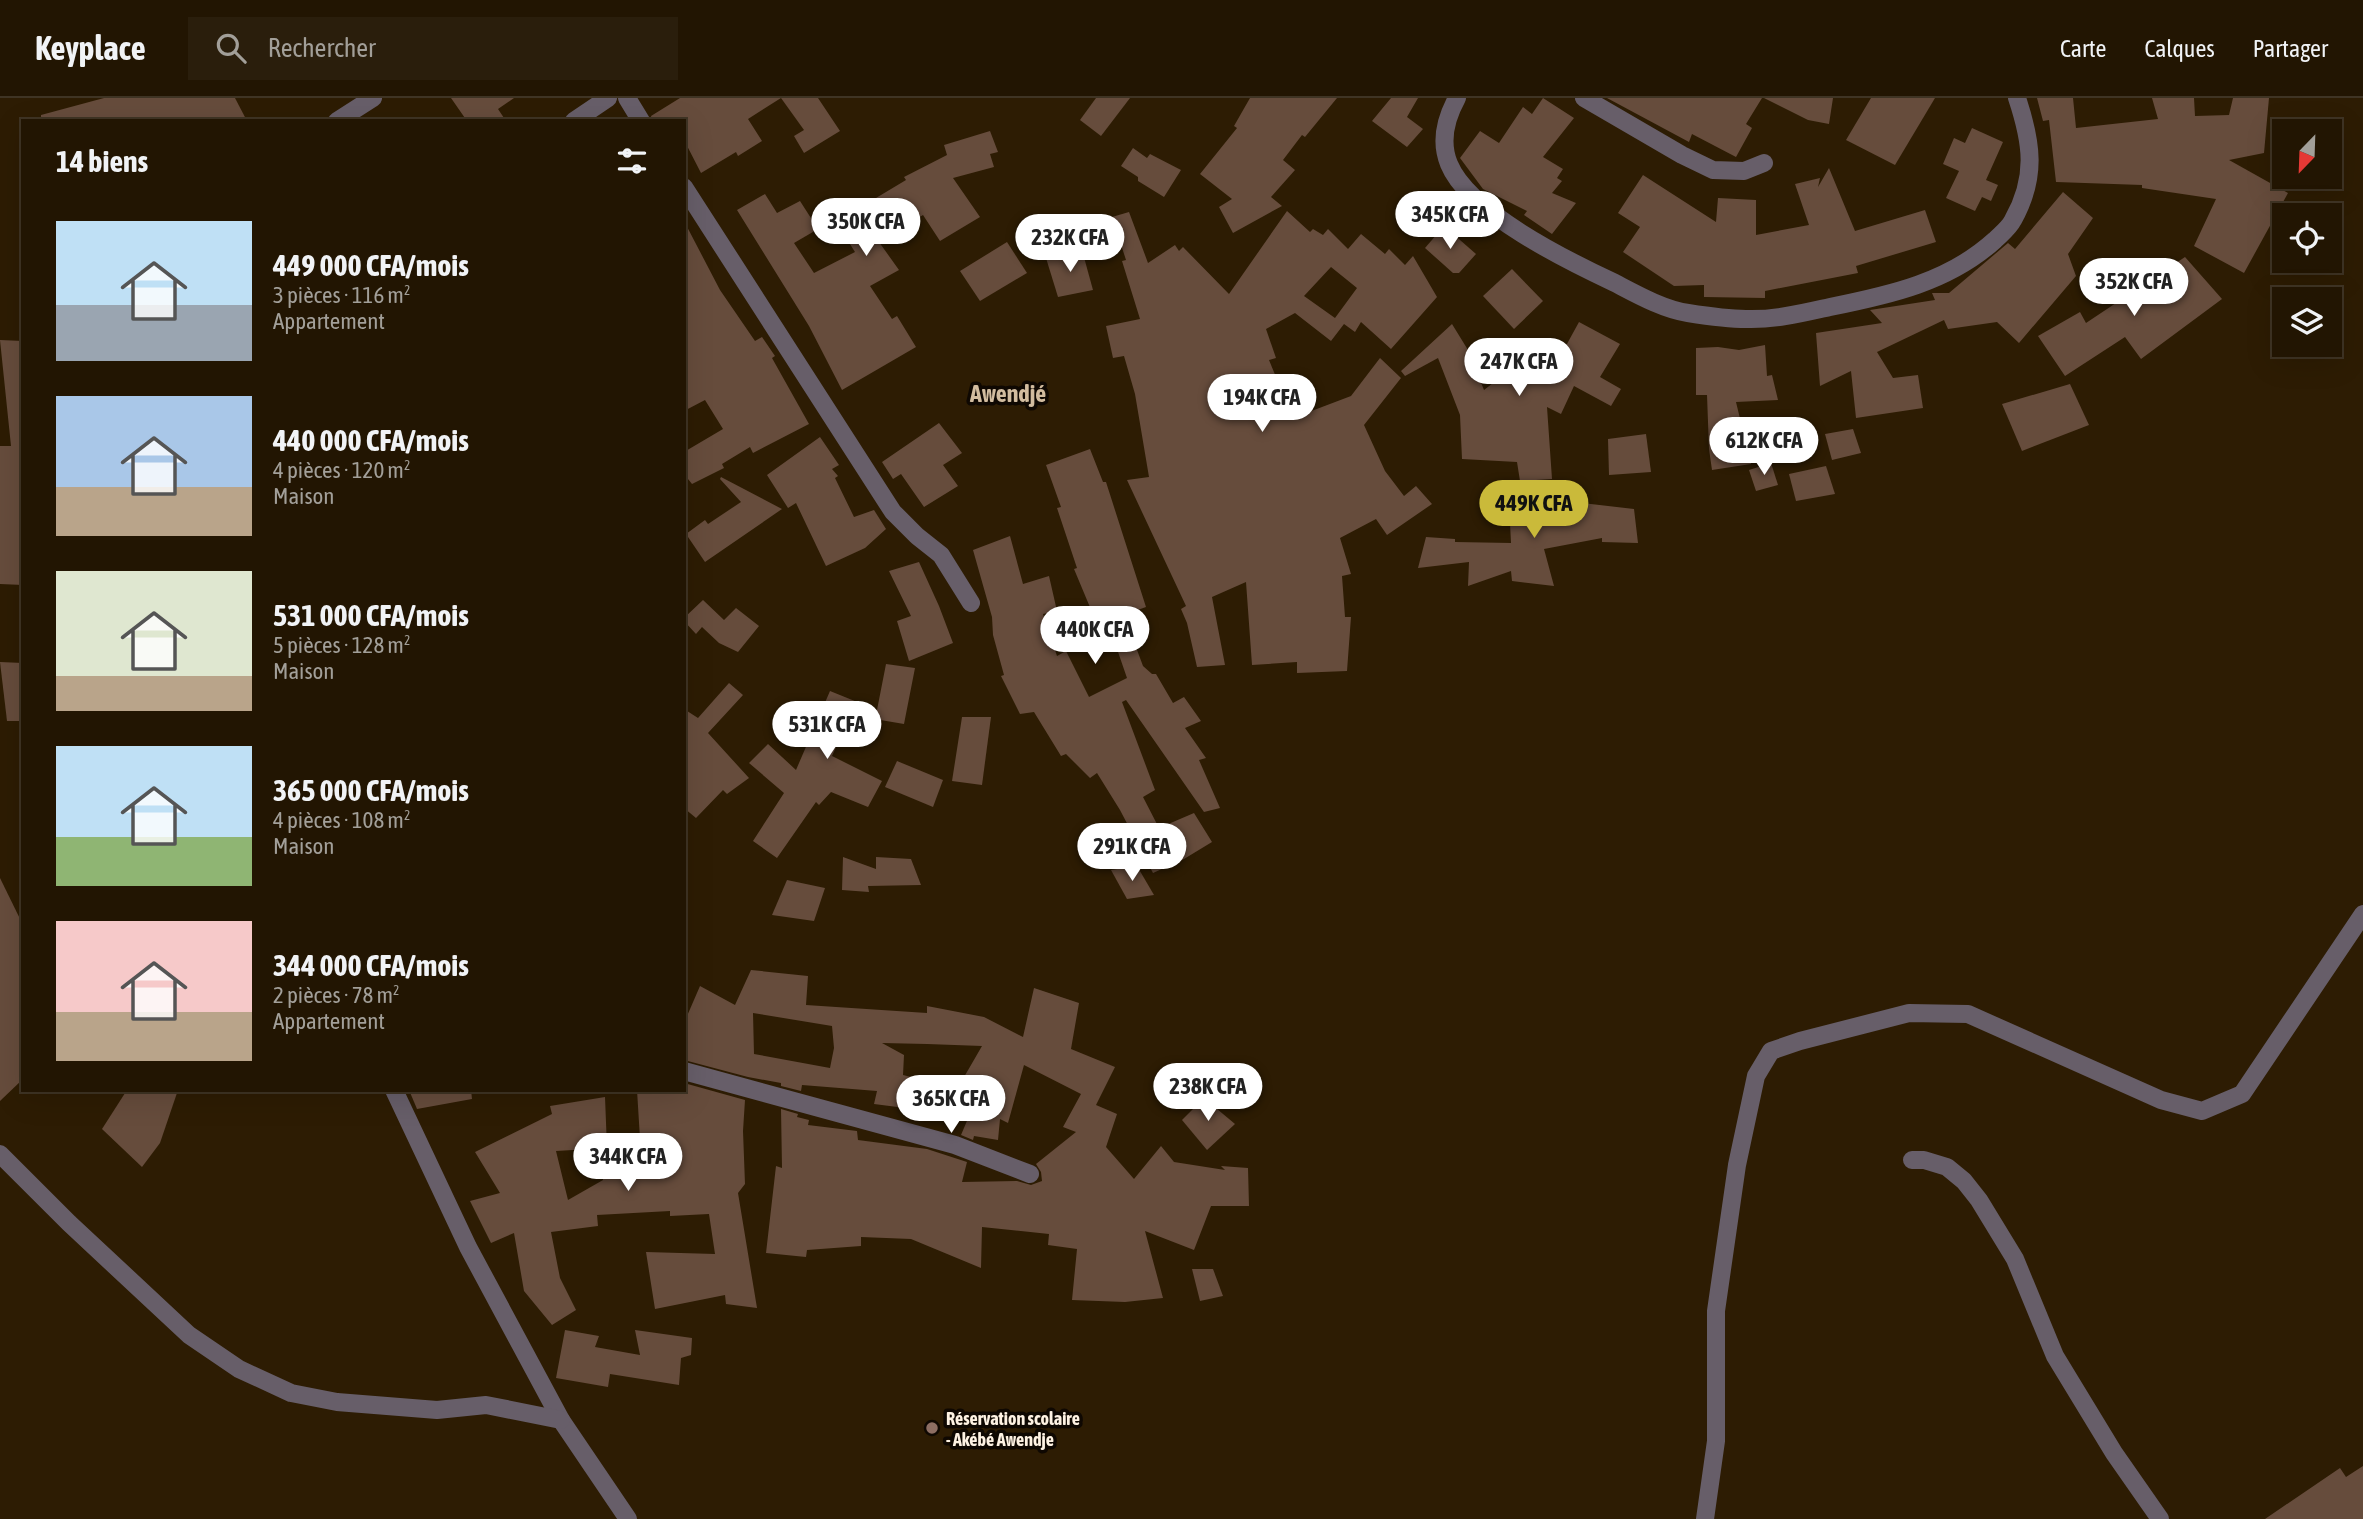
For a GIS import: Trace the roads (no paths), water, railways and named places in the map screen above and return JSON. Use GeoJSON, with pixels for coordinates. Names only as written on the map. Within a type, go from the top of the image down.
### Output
{"type":"FeatureCollection","features":[{"type":"Feature","properties":{"kind":"street"},"geometry":{"type":"LineString","coordinates":[[340,119],[373,98]]}},
{"type":"Feature","properties":{"kind":"street"},"geometry":{"type":"LineString","coordinates":[[577,119],[608,98]]}},
{"type":"Feature","properties":{"kind":"street"},"geometry":{"type":"LineString","coordinates":[[627,98],[640,119]]}},
{"type":"Feature","properties":{"kind":"street"},"geometry":{"type":"LineString","coordinates":[[1457,98],[1449,113],[1445,131],[1448,161],[1464,187],[1481,204],[1569,261],[1654,302],[1684,312],[1746,320],[1802,313],[1883,296],[1923,284],[1968,262],[2011,223],[2024,196],[2031,154],[2027,129],[2017,98]]}},
{"type":"Feature","properties":{"kind":"street"},"geometry":{"type":"LineString","coordinates":[[1584,98],[1713,170],[1744,171],[1764,163]]}},
{"type":"Feature","properties":{"kind":"street"},"geometry":{"type":"LineString","coordinates":[[686,190],[893,512],[941,555],[971,603]]}},
{"type":"Feature","properties":{"kind":"street"},"geometry":{"type":"LineString","coordinates":[[1705,1519],[1716,1441],[1716,1311],[1737,1165],[1756,1076],[1771,1051],[1909,1013],[1968,1014],[2161,1100],[2202,1111],[2242,1094],[2363,914]]}},
{"type":"Feature","properties":{"kind":"street"},"geometry":{"type":"LineString","coordinates":[[686,1072],[955,1145],[1030,1174]]}},
{"type":"Feature","properties":{"kind":"street"},"geometry":{"type":"LineString","coordinates":[[395,1092],[468,1247],[561,1420],[628,1519]]}},
{"type":"Feature","properties":{"kind":"street"},"geometry":{"type":"LineString","coordinates":[[0,1154],[69,1223],[189,1335],[240,1369],[291,1393],[337,1402],[437,1410],[486,1405],[561,1420]]}},
{"type":"Feature","properties":{"kind":"street"},"geometry":{"type":"LineString","coordinates":[[1912,1160],[1924,1160],[1947,1167],[1964,1181],[1979,1200],[2015,1259],[2056,1356],[2114,1453],[2160,1519]]}},
{"type":"Feature","properties":{"kind":"place","name":"Réservation scolaire - Akébé Awendje"},"geometry":{"type":"Point","coordinates":[932,1428]}},
{"type":"Feature","properties":{"kind":"district","name":"Awendjé"},"geometry":{"type":"Point","coordinates":[1008,393]}}]}
